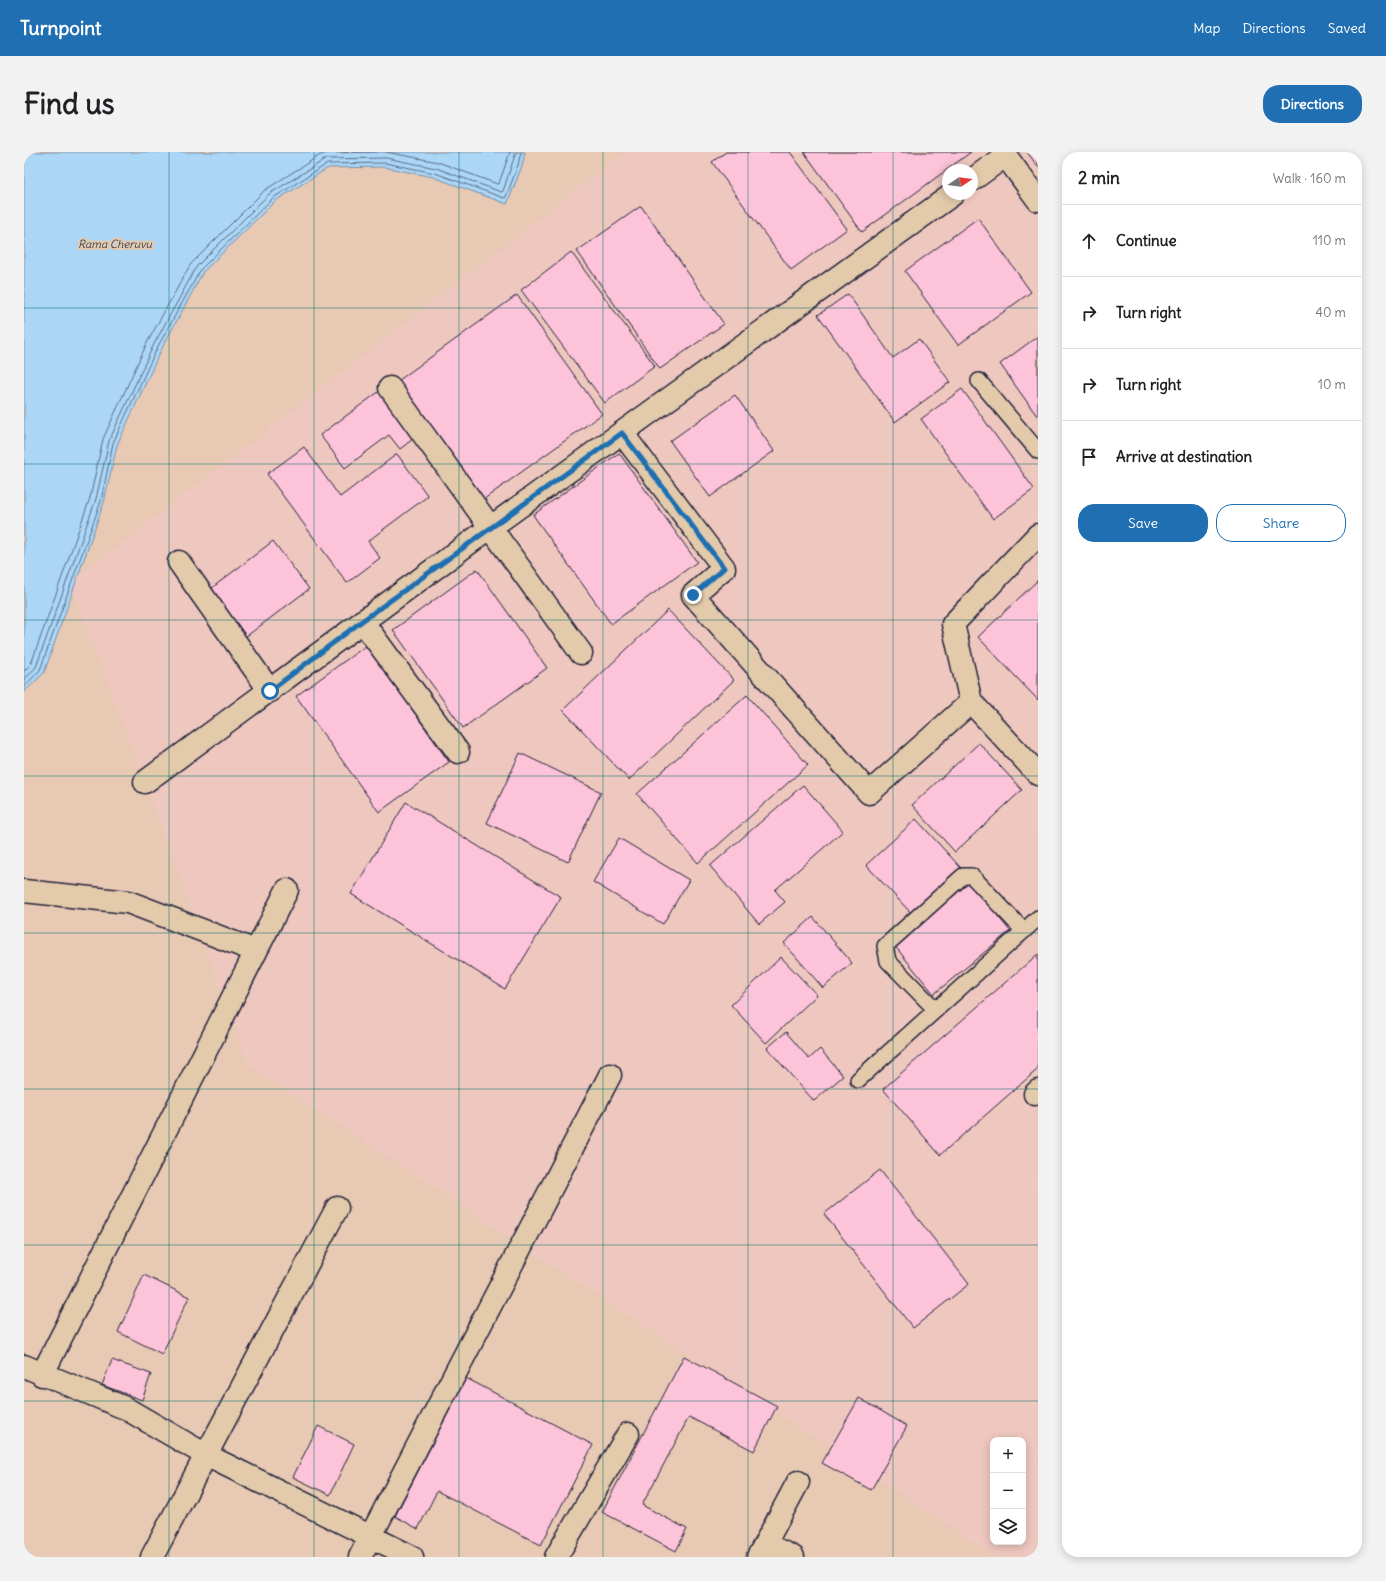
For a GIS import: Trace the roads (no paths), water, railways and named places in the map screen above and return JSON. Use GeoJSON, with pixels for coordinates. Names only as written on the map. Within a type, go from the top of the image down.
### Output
{"type":"FeatureCollection","features":[{"type":"Feature","properties":{"kind":"street"},"geometry":{"type":"LineString","coordinates":[[978,175],[1004,154],[1038,200]]}},
{"type":"Feature","properties":{"kind":"street"},"geometry":{"type":"LineString","coordinates":[[145,782],[490,527],[945,200]]}},
{"type":"Feature","properties":{"kind":"street"},"geometry":{"type":"LineString","coordinates":[[390,388],[581,653]]}},
{"type":"Feature","properties":{"kind":"street"},"geometry":{"type":"LineString","coordinates":[[622,433],[724,568],[693,595],[869,793],[971,702]]}},
{"type":"Feature","properties":{"kind":"street"},"geometry":{"type":"LineString","coordinates":[[1038,535],[953,624],[971,702],[1038,774]]}},
{"type":"Feature","properties":{"kind":"street"},"geometry":{"type":"LineString","coordinates":[[179,562],[270,691]]}},
{"type":"Feature","properties":{"kind":"street"},"geometry":{"type":"LineString","coordinates":[[362,621],[458,752]]}},
{"type":"Feature","properties":{"kind":"street"},"geometry":{"type":"LineString","coordinates":[[287,890],[33,1370],[125,1408],[206,1455],[412,1557]]}},
{"type":"Feature","properties":{"kind":"street"},"geometry":{"type":"LineString","coordinates":[[24,891],[128,902],[256,951]]}},
{"type":"Feature","properties":{"kind":"street"},"geometry":{"type":"LineString","coordinates":[[360,1557],[610,1075]]}},
{"type":"Feature","properties":{"kind":"street"},"geometry":{"type":"LineString","coordinates":[[152,1557],[337,1208]]}},
{"type":"Feature","properties":{"kind":"street"},"geometry":{"type":"LineString","coordinates":[[556,1557],[628,1434]]}},
{"type":"Feature","properties":{"kind":"street"},"geometry":{"type":"LineString","coordinates":[[793,1557],[761,1550],[798,1482]]}},
{"type":"Feature","properties":{"kind":"lane"},"geometry":{"type":"LineString","coordinates":[[979,381],[1038,450]]}},
{"type":"Feature","properties":{"kind":"lane"},"geometry":{"type":"LineString","coordinates":[[936,1010],[888,961],[885,946],[963,876],[972,876],[1024,931]]}},
{"type":"Feature","properties":{"kind":"lane"},"geometry":{"type":"LineString","coordinates":[[858,1080],[1038,918]]}},
{"type":"Feature","properties":{"kind":"water","name":"Rama Cheruvu"},"geometry":{"type":"Polygon","coordinates":[[[24,152],[525,152],[522,166],[507,204],[433,177],[384,167],[328,168],[275,201],[203,272],[161,350],[117,445],[104,502],[44,673],[24,692],[24,152]]]}}]}
